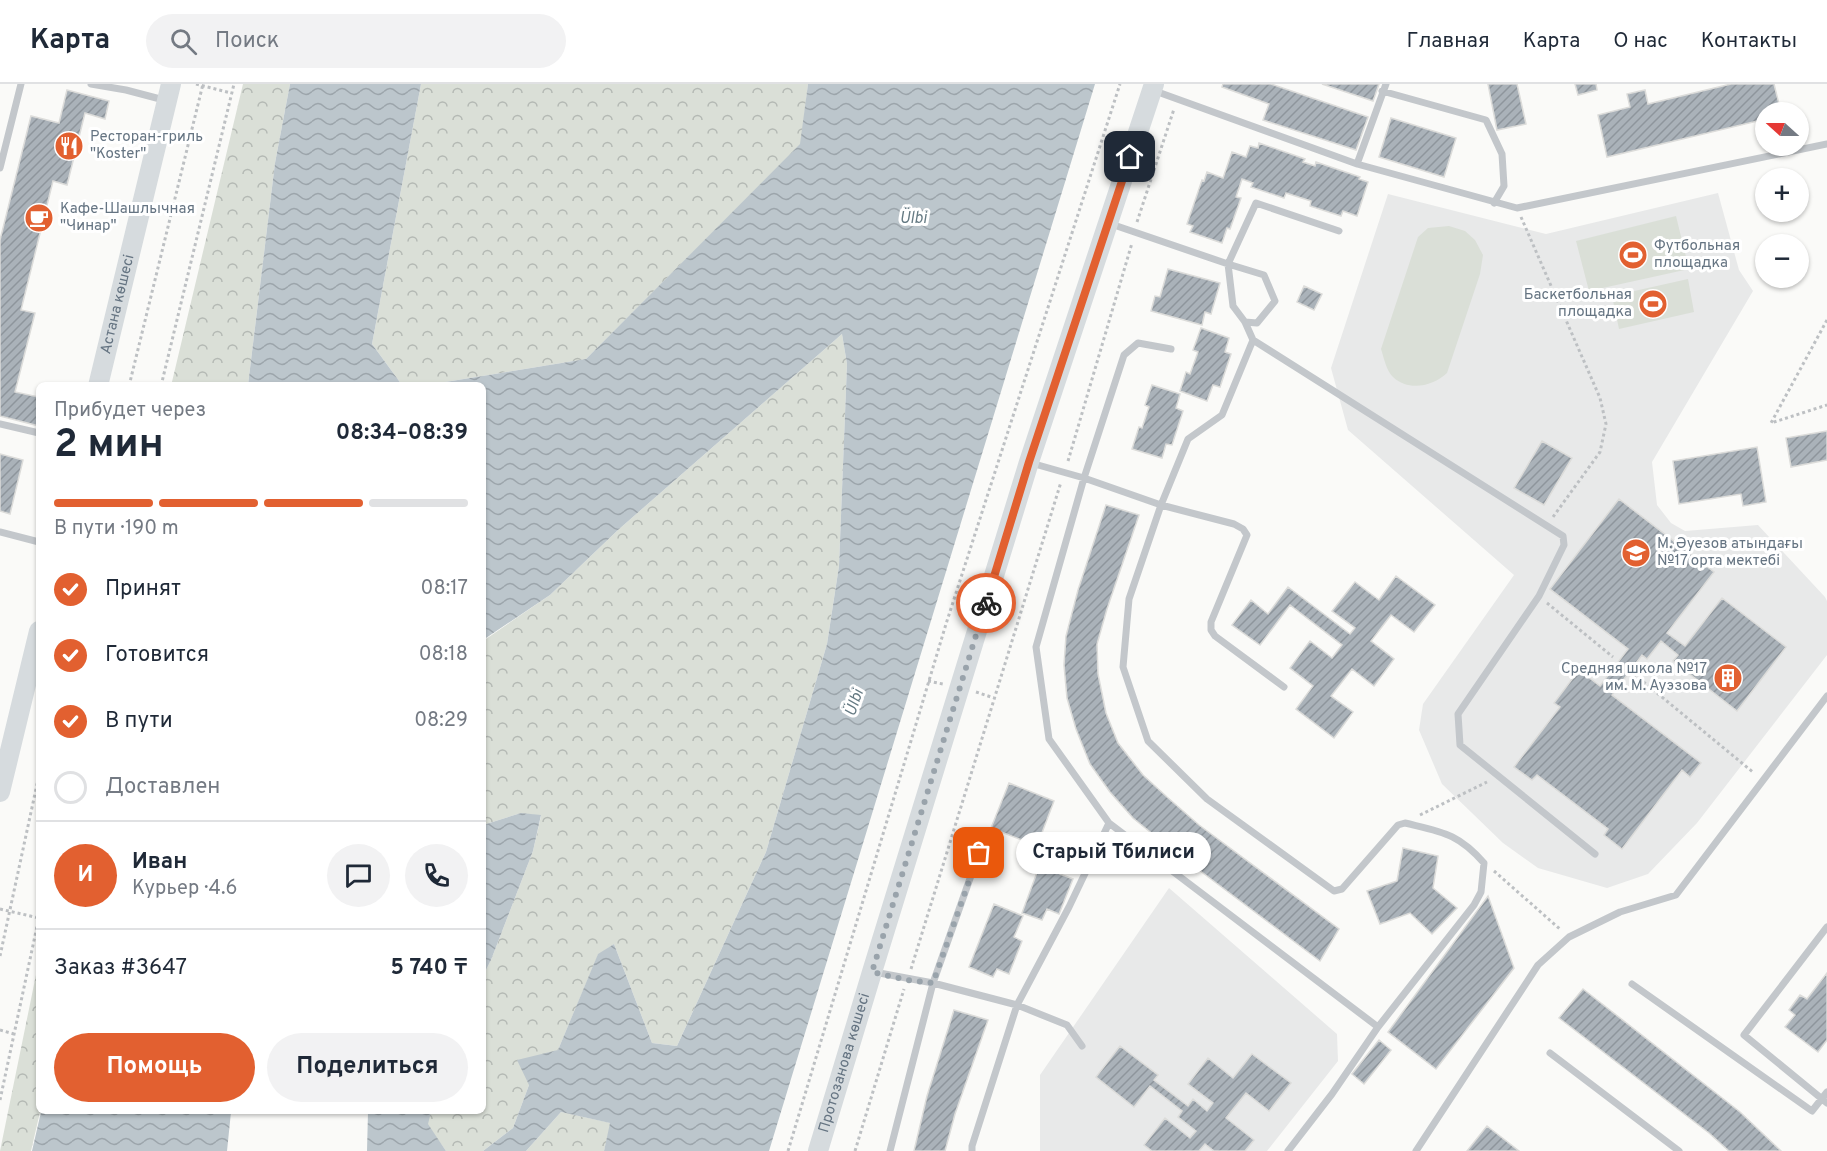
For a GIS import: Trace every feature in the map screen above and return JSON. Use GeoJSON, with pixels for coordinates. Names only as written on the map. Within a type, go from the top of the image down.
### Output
{"type":"FeatureCollection","features":[{"type":"Feature","properties":{"kind":"street","name":"Протозанова көшесі"},"geometry":{"type":"LineString","coordinates":[[818,1151],[1029,462],[1153,87]]}},
{"type":"Feature","properties":{"kind":"street","name":"Астана көшесі"},"geometry":{"type":"LineString","coordinates":[[99,382],[169,92]]}},
{"type":"Feature","properties":{"kind":"street"},"geometry":{"type":"LineString","coordinates":[[0,792],[36,643]]}},
{"type":"Feature","properties":{"kind":"lane"},"geometry":{"type":"LineString","coordinates":[[0,168],[21,84]]}},
{"type":"Feature","properties":{"kind":"lane"},"geometry":{"type":"LineString","coordinates":[[91,84],[126,90],[169,92]]}},
{"type":"Feature","properties":{"kind":"lane"},"geometry":{"type":"LineString","coordinates":[[1153,87],[1178,99],[1357,164],[1517,208],[1827,144]]}},
{"type":"Feature","properties":{"kind":"lane"},"geometry":{"type":"LineString","coordinates":[[1357,164],[1384,87],[1486,120],[1502,154],[1504,186],[1494,203]]}},
{"type":"Feature","properties":{"kind":"lane"},"geometry":{"type":"LineString","coordinates":[[1339,231],[1256,203],[1228,264],[1233,306],[1245,321],[1253,340],[1563,536],[1564,545],[1539,596],[1458,714],[1460,745],[1595,854]]}},
{"type":"Feature","properties":{"kind":"lane"},"geometry":{"type":"LineString","coordinates":[[1108,224],[1264,275],[1275,301],[1257,323],[1245,321]]}},
{"type":"Feature","properties":{"kind":"lane"},"geometry":{"type":"LineString","coordinates":[[1253,340],[1222,415],[1188,439],[1161,505],[1129,599],[1123,667],[1148,741],[1207,799],[1334,891],[1342,889],[1398,825],[1405,823],[1450,833],[1470,846],[1484,863],[1481,892],[1474,905],[1378,1027],[1332,1094],[1288,1151]]}},
{"type":"Feature","properties":{"kind":"lane"},"geometry":{"type":"LineString","coordinates":[[1172,349],[1138,343],[1124,355],[1084,478],[1036,647],[1049,739],[1109,823],[1378,1027]]}},
{"type":"Feature","properties":{"kind":"lane"},"geometry":{"type":"LineString","coordinates":[[0,424],[36,432]]}},
{"type":"Feature","properties":{"kind":"lane"},"geometry":{"type":"LineString","coordinates":[[1029,462],[1243,529],[1247,535],[1211,622],[1211,630],[1215,636],[1284,687]]}},
{"type":"Feature","properties":{"kind":"lane"},"geometry":{"type":"LineString","coordinates":[[0,532],[36,541]]}},
{"type":"Feature","properties":{"kind":"lane"},"geometry":{"type":"LineString","coordinates":[[1416,1151],[1538,965],[1569,937],[1620,912],[1676,895],[1827,696]]}},
{"type":"Feature","properties":{"kind":"lane"},"geometry":{"type":"LineString","coordinates":[[972,1151],[1017,1005],[1069,907],[1109,823]]}},
{"type":"Feature","properties":{"kind":"lane"},"geometry":{"type":"LineString","coordinates":[[890,1151],[933,983],[979,853]]}},
{"type":"Feature","properties":{"kind":"lane"},"geometry":{"type":"LineString","coordinates":[[1824,1101],[1744,1035],[1827,927]]}},
{"type":"Feature","properties":{"kind":"lane"},"geometry":{"type":"LineString","coordinates":[[872,972],[933,983],[1017,1005],[1067,1025],[1082,1046]]}},
{"type":"Feature","properties":{"kind":"lane"},"geometry":{"type":"LineString","coordinates":[[1632,984],[1812,1111],[1824,1101],[1827,1092]]}},
{"type":"Feature","properties":{"kind":"lane"},"geometry":{"type":"LineString","coordinates":[[1550,1053],[1679,1151]]}},
{"type":"Feature","properties":{"kind":"path"},"geometry":{"type":"LineString","coordinates":[[196,84],[231,93]]}},
{"type":"Feature","properties":{"kind":"path"},"geometry":{"type":"LineString","coordinates":[[162,382],[234,84]]}},
{"type":"Feature","properties":{"kind":"path"},"geometry":{"type":"LineString","coordinates":[[788,1151],[928,681],[1120,84]]}},
{"type":"Feature","properties":{"kind":"path"},"geometry":{"type":"LineString","coordinates":[[130,382],[202,85]]}},
{"type":"Feature","properties":{"kind":"path"},"geometry":{"type":"LineString","coordinates":[[855,1151],[1064,473],[1134,232],[1178,99]]}},
{"type":"Feature","properties":{"kind":"path"},"geometry":{"type":"LineString","coordinates":[[1517,208],[1600,398],[1606,424],[1600,452],[1547,526]]}},
{"type":"Feature","properties":{"kind":"path"},"geometry":{"type":"LineString","coordinates":[[1827,320],[1771,423],[1827,405]]}},
{"type":"Feature","properties":{"kind":"path"},"geometry":{"type":"LineString","coordinates":[[1539,596],[1613,657]]}},
{"type":"Feature","properties":{"kind":"path"},"geometry":{"type":"LineString","coordinates":[[1634,674],[1763,780]]}},
{"type":"Feature","properties":{"kind":"path"},"geometry":{"type":"LineString","coordinates":[[1405,823],[1500,776]]}},
{"type":"Feature","properties":{"kind":"path"},"geometry":{"type":"LineString","coordinates":[[0,956],[36,789]]}},
{"type":"Feature","properties":{"kind":"path"},"geometry":{"type":"LineString","coordinates":[[1484,863],[1569,937]]}},
{"type":"Feature","properties":{"kind":"path"},"geometry":{"type":"LineString","coordinates":[[0,909],[36,917]]}},
{"type":"Feature","properties":{"kind":"path"},"geometry":{"type":"LineString","coordinates":[[0,1100],[36,932]]}},
{"type":"Feature","properties":{"kind":"path"},"geometry":{"type":"LineString","coordinates":[[0,1030],[14,1034]]}},
{"type":"Feature","properties":{"kind":"shaded area","name":"М. Әуезов атындағы №17 орта мектебі"},"geometry":{"type":"Polygon","coordinates":[[[1718,193],[1739,270],[1753,291],[1652,462],[1657,505],[1671,523],[1685,531],[1758,525],[1825,597],[1827,601],[1827,655],[1697,823],[1648,874],[1607,888],[1538,868],[1503,843],[1442,784],[1419,730],[1423,704],[1514,575],[1348,430],[1331,368],[1388,194],[1546,234],[1718,193]]]}},
{"type":"Feature","properties":{"kind":"shaded area"},"geometry":{"type":"Polygon","coordinates":[[[1169,888],[1337,1034],[1338,1061],[1267,1151],[1040,1151],[1040,1075],[1169,888]]]}},
{"type":"Feature","properties":{"kind":"green space"},"geometry":{"type":"Polygon","coordinates":[[[243,84],[290,84],[275,163],[248,382],[172,382],[243,84]]]}},
{"type":"Feature","properties":{"kind":"green space"},"geometry":{"type":"Polygon","coordinates":[[[421,84],[808,84],[801,144],[586,359],[445,382],[400,382],[372,344],[421,84]]]}},
{"type":"Feature","properties":{"kind":"green space","name":"Футбольная площадка"},"geometry":{"type":"Polygon","coordinates":[[[1676,216],[1689,269],[1589,291],[1576,241],[1676,216]]]}},
{"type":"Feature","properties":{"kind":"green space"},"geometry":{"type":"Polygon","coordinates":[[[1449,226],[1465,231],[1475,240],[1483,255],[1480,274],[1447,373],[1428,384],[1406,385],[1393,377],[1381,349],[1418,237],[1428,228],[1449,226]]]}},
{"type":"Feature","properties":{"kind":"green space","name":"Баскетбольная площадка"},"geometry":{"type":"Polygon","coordinates":[[[1688,279],[1694,312],[1619,329],[1612,296],[1688,279]]]}},
{"type":"Feature","properties":{"kind":"green space"},"geometry":{"type":"Polygon","coordinates":[[[842,334],[847,364],[839,566],[827,644],[766,852],[677,1046],[652,1043],[614,944],[598,955],[558,1050],[529,1085],[513,1128],[483,1151],[446,1151],[427,1124],[430,1114],[486,1114],[486,970],[533,851],[541,816],[521,813],[486,824],[486,639],[550,595],[618,530],[842,334]]]}},
{"type":"Feature","properties":{"kind":"green space"},"geometry":{"type":"Polygon","coordinates":[[[36,975],[36,1114],[40,1114],[31,1151],[0,1151],[36,975]]]}},
{"type":"Feature","properties":{"kind":"green space"},"geometry":{"type":"Polygon","coordinates":[[[561,1112],[611,1123],[604,1151],[526,1151],[561,1112]]]}},
{"type":"Feature","properties":{"kind":"water"},"geometry":{"type":"Polygon","coordinates":[[[290,84],[421,84],[372,344],[400,382],[248,382],[275,163],[290,84]]]}},
{"type":"Feature","properties":{"kind":"water","name":"Ülbi"},"geometry":{"type":"Polygon","coordinates":[[[808,84],[1095,84],[769,1151],[604,1151],[610,1123],[561,1112],[526,1151],[483,1151],[513,1128],[529,1085],[517,1060],[558,1050],[598,954],[614,944],[652,1043],[677,1046],[766,852],[827,644],[839,566],[847,364],[842,334],[618,530],[550,595],[486,638],[486,382],[445,382],[586,359],[800,144],[808,84]]]}},
{"type":"Feature","properties":{"kind":"water"},"geometry":{"type":"Polygon","coordinates":[[[521,813],[541,815],[533,851],[486,970],[486,824],[521,813]]]}},
{"type":"Feature","properties":{"kind":"water"},"geometry":{"type":"Polygon","coordinates":[[[41,1114],[231,1114],[227,1151],[32,1151],[41,1114]]]}},
{"type":"Feature","properties":{"kind":"water"},"geometry":{"type":"Polygon","coordinates":[[[368,1114],[430,1114],[428,1124],[446,1151],[367,1151],[368,1114]]]}},
{"type":"Feature","properties":{"kind":"building"},"geometry":{"type":"Polygon","coordinates":[[[1223,84],[1271,84],[1368,117],[1356,150],[1263,120],[1269,104],[1222,87],[1223,84]]]}},
{"type":"Feature","properties":{"kind":"building"},"geometry":{"type":"Polygon","coordinates":[[[1322,84],[1379,84],[1373,101],[1322,84]]]}},
{"type":"Feature","properties":{"kind":"building"},"geometry":{"type":"Polygon","coordinates":[[[1488,84],[1517,84],[1526,124],[1497,130],[1488,84]]]}},
{"type":"Feature","properties":{"kind":"building"},"geometry":{"type":"Polygon","coordinates":[[[1575,84],[1596,84],[1597,90],[1578,95],[1575,84]]]}},
{"type":"Feature","properties":{"kind":"building"},"geometry":{"type":"Polygon","coordinates":[[[1731,84],[1774,84],[1778,102],[1755,102],[1755,122],[1607,157],[1598,115],[1630,107],[1627,94],[1645,90],[1648,104],[1731,84]]]}},
{"type":"Feature","properties":{"kind":"building"},"geometry":{"type":"Polygon","coordinates":[[[67,90],[109,101],[105,119],[85,113],[67,185],[53,181],[21,310],[35,313],[15,392],[36,396],[36,425],[0,416],[0,240],[31,116],[59,123],[67,90]]]}},
{"type":"Feature","properties":{"kind":"building"},"geometry":{"type":"Polygon","coordinates":[[[1391,118],[1456,138],[1444,177],[1379,157],[1391,118]]]}},
{"type":"Feature","properties":{"kind":"building"},"geometry":{"type":"Polygon","coordinates":[[[1259,143],[1305,159],[1303,162],[1315,166],[1316,162],[1368,182],[1357,216],[1343,211],[1341,216],[1310,206],[1311,201],[1286,193],[1284,198],[1251,187],[1253,183],[1242,179],[1236,197],[1241,198],[1230,229],[1227,228],[1222,243],[1190,232],[1193,226],[1187,224],[1207,172],[1223,178],[1232,152],[1246,157],[1250,146],[1258,148],[1259,143]]]}},
{"type":"Feature","properties":{"kind":"building"},"geometry":{"type":"Polygon","coordinates":[[[1168,269],[1220,283],[1211,314],[1205,312],[1202,325],[1151,311],[1155,296],[1160,297],[1168,269]]]}},
{"type":"Feature","properties":{"kind":"building"},"geometry":{"type":"Polygon","coordinates":[[[1304,286],[1322,294],[1314,310],[1297,302],[1304,286]]]}},
{"type":"Feature","properties":{"kind":"building"},"geometry":{"type":"Polygon","coordinates":[[[1201,328],[1229,338],[1225,352],[1231,354],[1220,387],[1213,385],[1207,401],[1180,391],[1186,372],[1190,374],[1198,352],[1193,350],[1201,328]]]}},
{"type":"Feature","properties":{"kind":"building"},"geometry":{"type":"Polygon","coordinates":[[[1152,385],[1180,394],[1176,408],[1183,411],[1172,445],[1166,444],[1162,458],[1132,449],[1149,407],[1145,405],[1152,385]]]}},
{"type":"Feature","properties":{"kind":"building"},"geometry":{"type":"Polygon","coordinates":[[[1827,431],[1827,460],[1791,467],[1786,438],[1827,431]]]}},
{"type":"Feature","properties":{"kind":"building"},"geometry":{"type":"Polygon","coordinates":[[[1542,441],[1572,458],[1544,505],[1514,488],[1542,441]]]}},
{"type":"Feature","properties":{"kind":"building"},"geometry":{"type":"Polygon","coordinates":[[[1757,447],[1766,502],[1743,506],[1741,494],[1679,504],[1673,461],[1757,447]]]}},
{"type":"Feature","properties":{"kind":"building"},"geometry":{"type":"Polygon","coordinates":[[[0,454],[23,460],[10,514],[0,511],[0,454]]]}},
{"type":"Feature","properties":{"kind":"building","name":"Средняя школа №17 им. М. Ауэзова"},"geometry":{"type":"Polygon","coordinates":[[[1619,499],[1714,572],[1667,633],[1685,646],[1722,598],[1786,647],[1737,711],[1673,661],[1678,655],[1661,641],[1647,659],[1642,655],[1612,695],[1701,763],[1690,777],[1682,770],[1622,849],[1604,835],[1608,829],[1537,775],[1532,780],[1514,767],[1560,707],[1554,703],[1579,670],[1600,686],[1628,649],[1550,589],[1619,499]]]}},
{"type":"Feature","properties":{"kind":"building"},"geometry":{"type":"Polygon","coordinates":[[[1106,505],[1139,515],[1097,644],[1098,674],[1106,713],[1118,743],[1143,775],[1199,825],[1339,929],[1320,961],[1133,818],[1090,764],[1067,698],[1064,665],[1066,636],[1078,590],[1106,505]]]}},
{"type":"Feature","properties":{"kind":"building"},"geometry":{"type":"Polygon","coordinates":[[[1396,576],[1435,605],[1414,632],[1391,615],[1371,641],[1394,659],[1374,686],[1352,669],[1331,696],[1353,712],[1334,738],[1296,709],[1313,686],[1290,668],[1310,641],[1332,658],[1342,645],[1290,605],[1260,645],[1232,625],[1251,600],[1268,614],[1288,587],[1350,634],[1355,628],[1332,611],[1355,582],[1379,600],[1396,576]]]}},
{"type":"Feature","properties":{"kind":"building"},"geometry":{"type":"Polygon","coordinates":[[[1009,783],[1054,801],[1037,846],[991,828],[1009,783]]]}},
{"type":"Feature","properties":{"kind":"building"},"geometry":{"type":"Polygon","coordinates":[[[1046,848],[1067,856],[1060,874],[1073,879],[1059,914],[1047,909],[1042,920],[1022,913],[1046,848]]]}},
{"type":"Feature","properties":{"kind":"building"},"geometry":{"type":"Polygon","coordinates":[[[1403,848],[1438,856],[1433,888],[1457,908],[1432,934],[1410,913],[1380,924],[1367,891],[1397,881],[1403,848]]]}},
{"type":"Feature","properties":{"kind":"building"},"geometry":{"type":"Polygon","coordinates":[[[1488,896],[1514,968],[1436,1069],[1388,1032],[1488,896]]]}},
{"type":"Feature","properties":{"kind":"building"},"geometry":{"type":"Polygon","coordinates":[[[994,904],[1023,916],[1014,937],[1022,941],[1009,974],[997,969],[993,977],[969,967],[994,904]]]}},
{"type":"Feature","properties":{"kind":"building"},"geometry":{"type":"Polygon","coordinates":[[[1827,973],[1827,1040],[1818,1052],[1785,1027],[1795,1015],[1789,1010],[1800,995],[1807,999],[1827,973]]]}},
{"type":"Feature","properties":{"kind":"building"},"geometry":{"type":"Polygon","coordinates":[[[1583,989],[1740,1112],[1781,1151],[1729,1151],[1709,1133],[1559,1018],[1583,989]]]}},
{"type":"Feature","properties":{"kind":"building"},"geometry":{"type":"Polygon","coordinates":[[[954,1010],[988,1020],[955,1114],[945,1151],[914,1151],[927,1096],[954,1010]]]}},
{"type":"Feature","properties":{"kind":"building"},"geometry":{"type":"Polygon","coordinates":[[[1379,1040],[1391,1050],[1364,1084],[1352,1074],[1379,1040]]]}},
{"type":"Feature","properties":{"kind":"building"},"geometry":{"type":"Polygon","coordinates":[[[1120,1046],[1158,1075],[1154,1080],[1188,1106],[1193,1099],[1207,1111],[1213,1103],[1188,1084],[1208,1058],[1233,1078],[1252,1054],[1291,1083],[1269,1111],[1246,1093],[1226,1118],[1254,1140],[1245,1151],[1214,1151],[1205,1144],[1199,1151],[1152,1151],[1144,1145],[1165,1118],[1190,1138],[1196,1131],[1178,1117],[1182,1111],[1150,1086],[1134,1107],[1096,1077],[1120,1046]]]}},
{"type":"Feature","properties":{"kind":"building"},"geometry":{"type":"Polygon","coordinates":[[[1487,1126],[1519,1151],[1467,1151],[1487,1126]]]}},
{"type":"Feature","properties":{"kind":"way so far"},"geometry":{"type":"LineString","coordinates":[[979,853],[933,983],[872,972],[986,603]]}},
{"type":"Feature","properties":{"kind":"place","name":"Ресторан-гриль \"Koster\""},"geometry":{"type":"Point","coordinates":[69,146]}},
{"type":"Feature","properties":{"kind":"place","name":"Кафе-Шашлычная \"Чинар\""},"geometry":{"type":"Point","coordinates":[39,218]}},
{"type":"Feature","properties":{"kind":"place","name":"Футбольная площадка"},"geometry":{"type":"Point","coordinates":[1633,255]}},
{"type":"Feature","properties":{"kind":"place","name":"Баскетбольная площадка"},"geometry":{"type":"Point","coordinates":[1653,304]}},
{"type":"Feature","properties":{"kind":"place","name":"М. Әуезов атындағы №17 орта мектебі"},"geometry":{"type":"Point","coordinates":[1636,553]}},
{"type":"Feature","properties":{"kind":"place","name":"Средняя школа №17 им. М. Ауэзова"},"geometry":{"type":"Point","coordinates":[1728,678]}},
{"type":"Feature","properties":{"kind":"place","name":"Старый Тбилиси"},"geometry":{"type":"Point","coordinates":[979,853]}},
{"type":"Feature","properties":{"kind":"route"},"geometry":{"type":"LineString","coordinates":[[986,603],[1029,462],[1130,157]]}}]}
